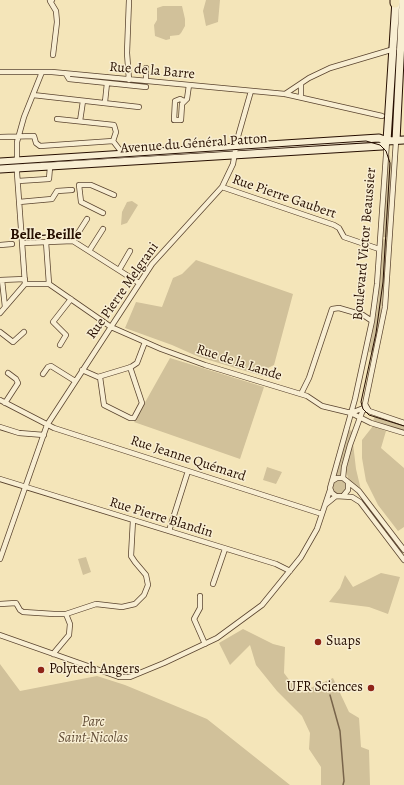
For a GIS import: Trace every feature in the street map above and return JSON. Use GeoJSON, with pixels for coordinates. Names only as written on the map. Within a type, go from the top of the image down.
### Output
{"type":"FeatureCollection","features":[{"type":"Feature","properties":{"kind":"street"},"geometry":{"type":"LineString","coordinates":[[52,0],[50,1],[56,11],[57,22],[53,55]]}},
{"type":"Feature","properties":{"kind":"street"},"geometry":{"type":"LineString","coordinates":[[129,0],[127,53],[129,80]]}},
{"type":"Feature","properties":{"kind":"street","name":"Boulevard Victor Beaussier"},"geometry":{"type":"LineString","coordinates":[[343,478],[344,467],[350,445],[364,406],[385,307],[396,141],[396,108],[403,46],[403,21],[397,2]]}},
{"type":"Feature","properties":{"kind":"street","name":"Boulevard Victor Beaussier"},"geometry":{"type":"LineString","coordinates":[[397,2],[397,45],[403,46]]}},
{"type":"Feature","properties":{"kind":"street","name":"Boulevard Victor Beaussier"},"geometry":{"type":"LineString","coordinates":[[332,480],[351,413],[372,321],[379,250],[397,2]]}},
{"type":"Feature","properties":{"kind":"street"},"geometry":{"type":"LineString","coordinates":[[285,94],[330,68],[403,46]]}},
{"type":"Feature","properties":{"kind":"street"},"geometry":{"type":"LineString","coordinates":[[146,68],[146,81]]}},
{"type":"Feature","properties":{"kind":"street","name":"Rue de la Barre"},"geometry":{"type":"LineString","coordinates":[[0,72],[42,72],[285,94],[382,116]]}},
{"type":"Feature","properties":{"kind":"street"},"geometry":{"type":"LineString","coordinates":[[0,313],[25,284],[17,169],[18,136],[42,72]]}},
{"type":"Feature","properties":{"kind":"street"},"geometry":{"type":"LineString","coordinates":[[66,74],[69,79],[146,87]]}},
{"type":"Feature","properties":{"kind":"street"},"geometry":{"type":"LineString","coordinates":[[105,102],[107,83]]}},
{"type":"Feature","properties":{"kind":"street"},"geometry":{"type":"LineString","coordinates":[[301,84],[301,97]]}},
{"type":"Feature","properties":{"kind":"street"},"geometry":{"type":"LineString","coordinates":[[184,101],[180,99],[175,101],[174,120],[181,120],[182,104],[187,99],[189,85]]}},
{"type":"Feature","properties":{"kind":"street","name":"Rue Pierre Melgrani"},"geometry":{"type":"LineString","coordinates":[[0,559],[2,547],[47,425],[152,264],[222,187],[231,170],[251,91]]}},
{"type":"Feature","properties":{"kind":"street"},"geometry":{"type":"LineString","coordinates":[[33,95],[139,107]]}},
{"type":"Feature","properties":{"kind":"street"},"geometry":{"type":"LineString","coordinates":[[80,121],[83,101]]}},
{"type":"Feature","properties":{"kind":"street"},"geometry":{"type":"LineString","coordinates":[[57,119],[114,124],[116,132],[113,141]]}},
{"type":"Feature","properties":{"kind":"street"},"geometry":{"type":"LineString","coordinates":[[0,137],[34,136],[36,143],[40,146],[113,141]]}},
{"type":"Feature","properties":{"kind":"street","name":"Avenue du Général Patton"},"geometry":{"type":"LineString","coordinates":[[0,162],[379,138],[387,141],[404,140]]}},
{"type":"Feature","properties":{"kind":"street"},"geometry":{"type":"LineString","coordinates":[[113,141],[123,154]]}},
{"type":"Feature","properties":{"kind":"street","name":"Avenue du Général Patton"},"geometry":{"type":"LineString","coordinates":[[0,169],[382,146],[387,141]]}},
{"type":"Feature","properties":{"kind":"street"},"geometry":{"type":"LineString","coordinates":[[18,181],[49,179],[50,167]]}},
{"type":"Feature","properties":{"kind":"street"},"geometry":{"type":"LineString","coordinates":[[103,213],[81,202],[79,185],[91,185],[114,195]]}},
{"type":"Feature","properties":{"kind":"street","name":"Rue Pierre Gaubert"},"geometry":{"type":"LineString","coordinates":[[222,187],[334,225],[339,228],[343,236],[379,250]]}},
{"type":"Feature","properties":{"kind":"street"},"geometry":{"type":"LineString","coordinates":[[19,202],[52,199],[57,191],[72,190]]}},
{"type":"Feature","properties":{"kind":"street"},"geometry":{"type":"LineString","coordinates":[[73,241],[87,219]]}},
{"type":"Feature","properties":{"kind":"street"},"geometry":{"type":"LineString","coordinates":[[89,251],[103,229]]}},
{"type":"Feature","properties":{"kind":"street"},"geometry":{"type":"LineString","coordinates":[[22,243],[73,241],[139,283]]}},
{"type":"Feature","properties":{"kind":"street"},"geometry":{"type":"LineString","coordinates":[[25,284],[49,284],[46,242]]}},
{"type":"Feature","properties":{"kind":"street"},"geometry":{"type":"LineString","coordinates":[[0,245],[12,244]]}},
{"type":"Feature","properties":{"kind":"street"},"geometry":{"type":"LineString","coordinates":[[119,270],[130,251]]}},
{"type":"Feature","properties":{"kind":"street"},"geometry":{"type":"LineString","coordinates":[[5,307],[1,280],[25,279]]}},
{"type":"Feature","properties":{"kind":"street","name":"Rue de la Lande"},"geometry":{"type":"LineString","coordinates":[[49,284],[111,327],[145,342],[198,363],[301,394],[322,406],[351,413],[360,418],[404,433]]}},
{"type":"Feature","properties":{"kind":"street"},"geometry":{"type":"LineString","coordinates":[[60,345],[66,335],[53,322],[71,299]]}},
{"type":"Feature","properties":{"kind":"street"},"geometry":{"type":"LineString","coordinates":[[301,394],[311,372],[332,308],[339,308],[363,315],[372,321]]}},
{"type":"Feature","properties":{"kind":"street"},"geometry":{"type":"LineString","coordinates":[[363,315],[373,312]]}},
{"type":"Feature","properties":{"kind":"street"},"geometry":{"type":"LineString","coordinates":[[0,332],[12,342],[17,340],[24,332]]}},
{"type":"Feature","properties":{"kind":"street"},"geometry":{"type":"LineString","coordinates":[[82,370],[94,377],[100,377],[130,367],[137,363],[145,342]]}},
{"type":"Feature","properties":{"kind":"street"},"geometry":{"type":"LineString","coordinates":[[43,374],[48,366],[52,366],[75,381]]}},
{"type":"Feature","properties":{"kind":"street"},"geometry":{"type":"LineString","coordinates":[[100,377],[103,388],[102,395],[104,406],[130,418],[134,418],[142,403],[130,367]]}},
{"type":"Feature","properties":{"kind":"street"},"geometry":{"type":"LineString","coordinates":[[6,403],[18,383],[16,379],[8,373]]}},
{"type":"Feature","properties":{"kind":"street","name":"Rue Jeanne Quémard"},"geometry":{"type":"LineString","coordinates":[[0,400],[47,425],[322,514]]}},
{"type":"Feature","properties":{"kind":"street"},"geometry":{"type":"LineString","coordinates":[[351,413],[364,406],[369,411],[404,423]]}},
{"type":"Feature","properties":{"kind":"street"},"geometry":{"type":"LineString","coordinates":[[0,428],[19,433],[44,435]]}},
{"type":"Feature","properties":{"kind":"street"},"geometry":{"type":"LineString","coordinates":[[169,531],[188,471]]}},
{"type":"Feature","properties":{"kind":"street"},"geometry":{"type":"LineString","coordinates":[[0,635],[119,677],[130,677],[205,644],[222,634],[262,605],[290,572],[310,542],[322,514],[332,480],[337,478],[343,478],[367,500],[404,550]]}},
{"type":"Feature","properties":{"kind":"street","name":"Rue Pierre Blandin"},"geometry":{"type":"LineString","coordinates":[[0,479],[276,564],[290,572]]}},
{"type":"Feature","properties":{"kind":"street"},"geometry":{"type":"LineString","coordinates":[[325,505],[347,492],[348,483]]}},
{"type":"Feature","properties":{"kind":"street"},"geometry":{"type":"LineString","coordinates":[[330,490],[339,496],[352,497],[360,502],[404,560]]}},
{"type":"Feature","properties":{"kind":"street"},"geometry":{"type":"LineString","coordinates":[[0,604],[16,603],[23,612],[66,614],[96,604],[126,607],[135,604],[144,595],[148,585],[146,575],[131,556],[134,520]]}},
{"type":"Feature","properties":{"kind":"street"},"geometry":{"type":"LineString","coordinates":[[213,584],[225,549]]}},
{"type":"Feature","properties":{"kind":"street"},"geometry":{"type":"LineString","coordinates":[[200,596],[200,608],[194,619],[205,644]]}},
{"type":"Feature","properties":{"kind":"street"},"geometry":{"type":"LineString","coordinates":[[53,654],[69,635],[70,624],[66,614]]}},
{"type":"Feature","properties":{"kind":"green space"},"geometry":{"type":"Polygon","coordinates":[[[206,0],[220,0],[218,22],[206,26],[203,11],[206,0]]]}},
{"type":"Feature","properties":{"kind":"green space"},"geometry":{"type":"Polygon","coordinates":[[[163,6],[182,6],[185,19],[185,26],[181,33],[179,35],[170,36],[170,39],[166,40],[155,36],[154,25],[157,20],[157,8],[163,6]]]}},
{"type":"Feature","properties":{"kind":"green space"},"geometry":{"type":"Polygon","coordinates":[[[390,155],[391,167],[387,237],[383,237],[388,156],[390,155]]]}},
{"type":"Feature","properties":{"kind":"green space"},"geometry":{"type":"Polygon","coordinates":[[[132,201],[138,205],[127,223],[121,225],[122,212],[127,202],[132,201]]]}},
{"type":"Feature","properties":{"kind":"green space"},"geometry":{"type":"Polygon","coordinates":[[[383,239],[387,240],[384,282],[381,314],[373,353],[369,352],[378,304],[383,239]]]}},
{"type":"Feature","properties":{"kind":"green space"},"geometry":{"type":"Polygon","coordinates":[[[196,260],[293,294],[274,365],[268,368],[262,376],[199,357],[172,345],[125,328],[136,302],[162,307],[173,278],[182,274],[196,260]]]}},
{"type":"Feature","properties":{"kind":"green space"},"geometry":{"type":"Polygon","coordinates":[[[170,358],[264,387],[240,459],[134,422],[170,358]]]}},
{"type":"Feature","properties":{"kind":"green space"},"geometry":{"type":"Polygon","coordinates":[[[375,415],[404,424],[404,431],[373,421],[375,415]]]}},
{"type":"Feature","properties":{"kind":"green space"},"geometry":{"type":"Polygon","coordinates":[[[373,426],[386,431],[381,448],[404,468],[404,527],[398,531],[378,505],[366,481],[362,458],[362,440],[373,426]]]}},
{"type":"Feature","properties":{"kind":"green space"},"geometry":{"type":"Polygon","coordinates":[[[349,430],[353,431],[341,471],[341,476],[335,476],[349,430]]]}},
{"type":"Feature","properties":{"kind":"green space"},"geometry":{"type":"Polygon","coordinates":[[[353,443],[356,469],[361,490],[349,481],[346,471],[353,443]]]}},
{"type":"Feature","properties":{"kind":"green space"},"geometry":{"type":"Polygon","coordinates":[[[267,467],[282,472],[276,484],[263,480],[267,467]]]}},
{"type":"Feature","properties":{"kind":"green space"},"geometry":{"type":"Polygon","coordinates":[[[339,480],[344,482],[346,487],[344,492],[339,494],[334,492],[332,487],[334,482],[339,480]]]}},
{"type":"Feature","properties":{"kind":"green space"},"geometry":{"type":"Polygon","coordinates":[[[86,557],[91,572],[83,575],[78,559],[86,557]]]}},
{"type":"Feature","properties":{"kind":"green space"},"geometry":{"type":"Polygon","coordinates":[[[381,573],[400,577],[388,614],[369,607],[329,602],[340,588],[345,575],[353,587],[381,573]]]}},
{"type":"Feature","properties":{"kind":"green space"},"geometry":{"type":"Polygon","coordinates":[[[243,629],[273,644],[285,647],[284,673],[299,693],[333,678],[349,712],[359,718],[361,747],[369,750],[370,785],[321,785],[321,767],[309,749],[310,733],[302,716],[277,691],[256,665],[250,645],[230,665],[219,643],[243,629]]]}},
{"type":"Feature","properties":{"kind":"green space","name":"Parc Saint-Nicolas"},"geometry":{"type":"Polygon","coordinates":[[[0,664],[20,691],[97,676],[125,685],[207,719],[290,785],[0,785],[0,664]]]}},
{"type":"Feature","properties":{"kind":"waterway"},"geometry":{"type":"LineString","coordinates":[[330,695],[340,731],[344,781],[343,785]]}},
{"type":"Feature","properties":{"kind":"tram line"},"geometry":{"type":"LineString","coordinates":[[0,165],[366,141],[380,145],[386,151],[390,163],[383,282],[376,333],[361,402],[363,409],[369,415],[404,426]]}},
{"type":"Feature","properties":{"kind":"place","name":"Suaps"},"geometry":{"type":"Point","coordinates":[318,642]}},
{"type":"Feature","properties":{"kind":"place","name":"Polytech Angers"},"geometry":{"type":"Point","coordinates":[41,670]}},
{"type":"Feature","properties":{"kind":"place","name":"UFR Sciences"},"geometry":{"type":"Point","coordinates":[371,688]}},
{"type":"Feature","properties":{"kind":"district","name":"Belle-Beille"},"geometry":{"type":"Point","coordinates":[46,235]}}]}
